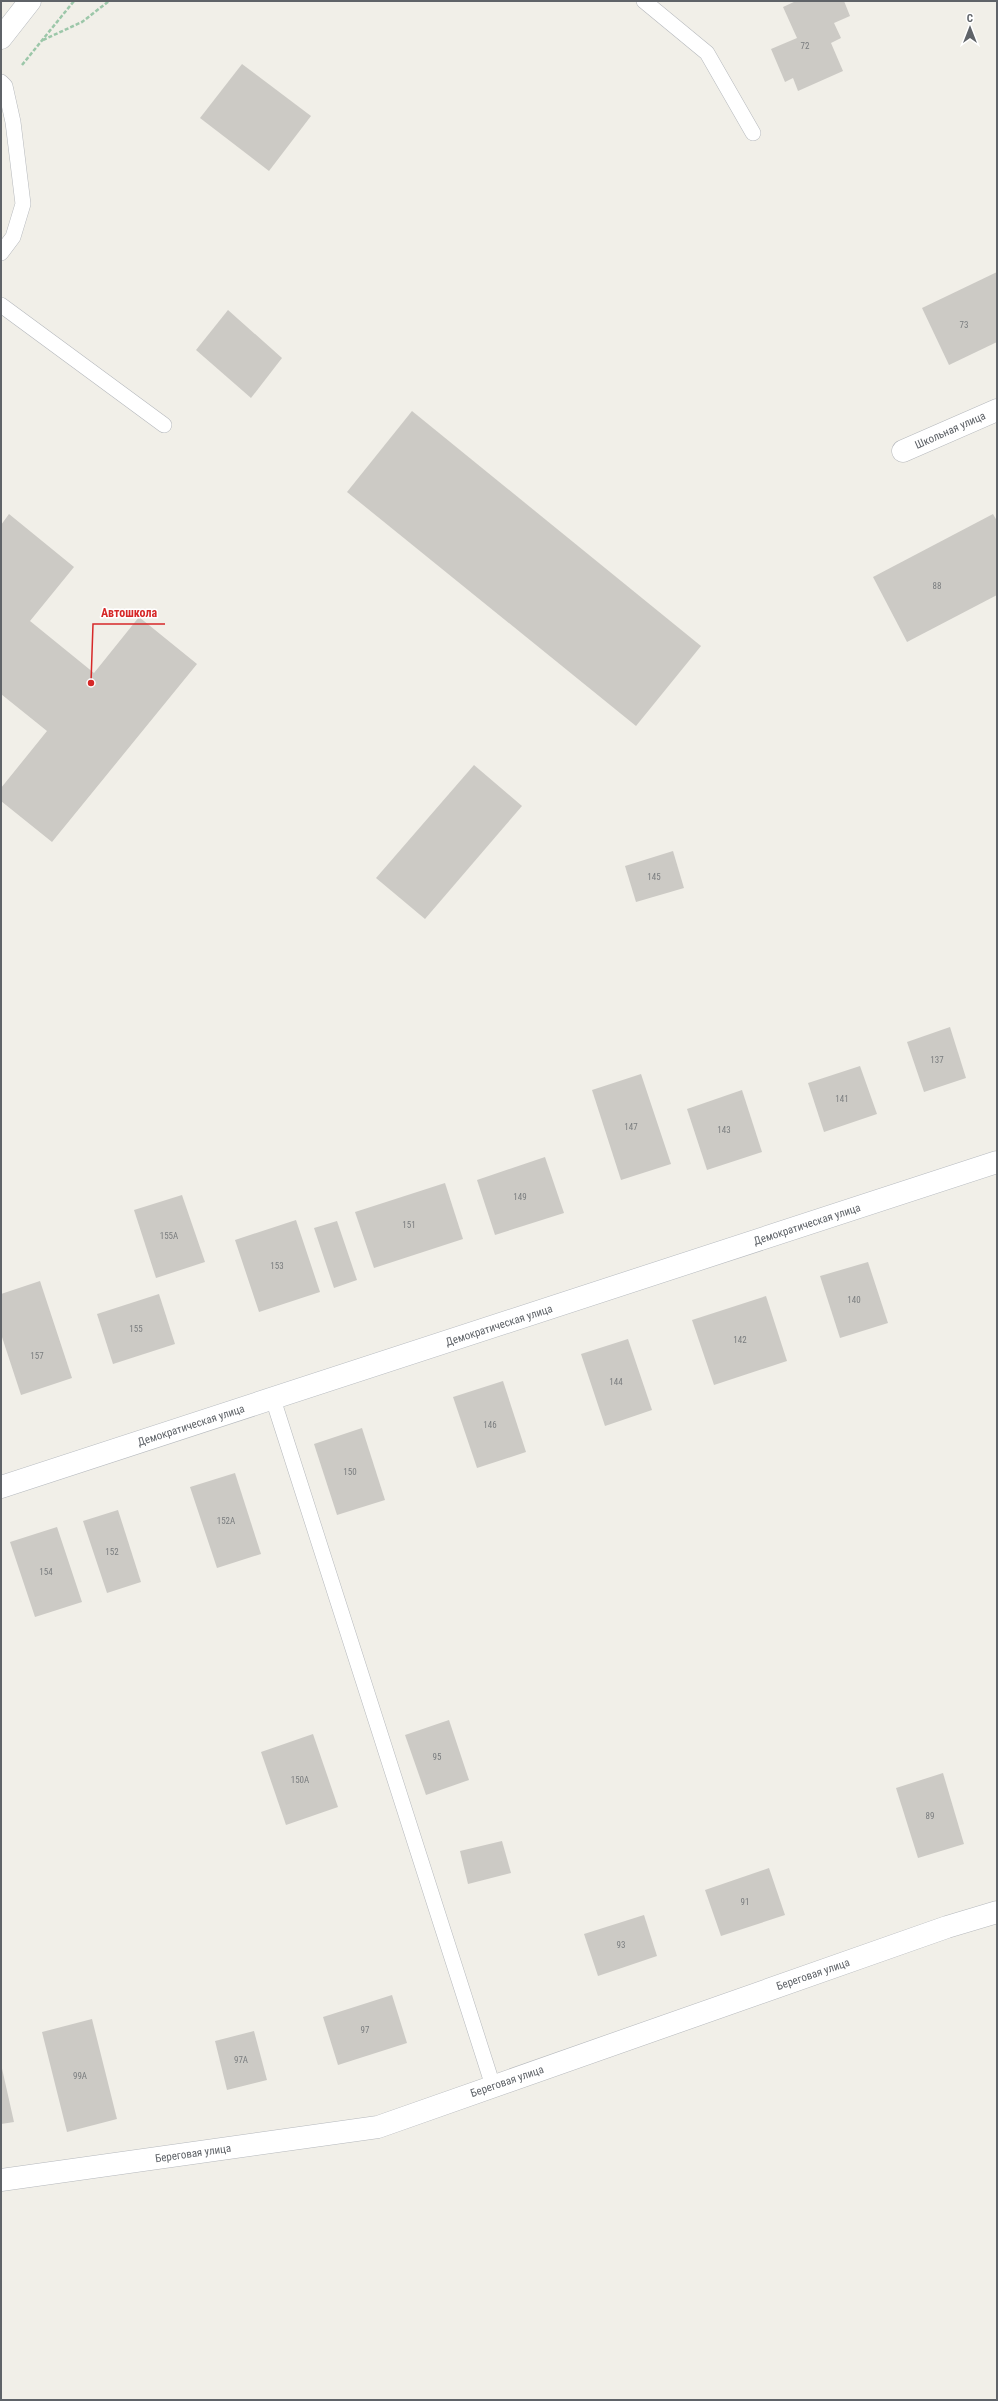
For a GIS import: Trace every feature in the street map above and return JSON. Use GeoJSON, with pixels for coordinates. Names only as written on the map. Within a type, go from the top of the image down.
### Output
{"type":"FeatureCollection","features":[{"type":"Feature","properties":{"kind":"street"},"geometry":{"type":"LineString","coordinates":[[1,38],[30,1]]}},
{"type":"Feature","properties":{"kind":"street","name":"Школьная улица"},"geometry":{"type":"LineString","coordinates":[[903,451],[997,410]]}},
{"type":"Feature","properties":{"kind":"street","name":"Демократическая улица"},"geometry":{"type":"LineString","coordinates":[[1,1488],[997,1162]]}},
{"type":"Feature","properties":{"kind":"street","name":"Береговая улица"},"geometry":{"type":"LineString","coordinates":[[1,2180],[378,2127],[947,1927],[997,1912]]}},
{"type":"Feature","properties":{"kind":"lane"},"geometry":{"type":"LineString","coordinates":[[644,1],[707,52],[753,133]]}},
{"type":"Feature","properties":{"kind":"lane"},"geometry":{"type":"LineString","coordinates":[[1,253],[13,238],[23,204],[14,122],[3,84]]}},
{"type":"Feature","properties":{"kind":"lane"},"geometry":{"type":"LineString","coordinates":[[1,305],[164,425]]}},
{"type":"Feature","properties":{"kind":"lane"},"geometry":{"type":"LineString","coordinates":[[273,1398],[493,2086]]}},
{"type":"Feature","properties":{"kind":"path"},"geometry":{"type":"LineString","coordinates":[[3,84],[74,1]]}},
{"type":"Feature","properties":{"kind":"path"},"geometry":{"type":"LineString","coordinates":[[42,40],[82,22],[109,1]]}},
{"type":"Feature","properties":{"kind":"building"},"geometry":{"type":"Polygon","coordinates":[[[796,1],[844,1],[850,16],[834,23],[841,38],[831,43],[843,71],[798,91],[793,78],[785,82],[771,49],[797,38],[783,7],[796,1]]]}},
{"type":"Feature","properties":{"kind":"building"},"geometry":{"type":"Polygon","coordinates":[[[242,64],[311,116],[269,171],[200,118],[242,64]]]}},
{"type":"Feature","properties":{"kind":"building"},"geometry":{"type":"Polygon","coordinates":[[[997,272],[997,342],[949,365],[922,308],[997,272]]]}},
{"type":"Feature","properties":{"kind":"building"},"geometry":{"type":"Polygon","coordinates":[[[228,310],[282,358],[251,398],[196,350],[228,310]]]}},
{"type":"Feature","properties":{"kind":"building"},"geometry":{"type":"Polygon","coordinates":[[[412,411],[701,646],[636,726],[347,492],[412,411]]]}},
{"type":"Feature","properties":{"kind":"building"},"geometry":{"type":"Polygon","coordinates":[[[9,514],[74,567],[30,621],[94,673],[139,617],[197,664],[52,842],[1,801],[1,788],[47,731],[1,694],[1,525],[9,514]]]}},
{"type":"Feature","properties":{"kind":"building"},"geometry":{"type":"Polygon","coordinates":[[[993,514],[997,521],[997,595],[907,642],[873,577],[993,514]]]}},
{"type":"Feature","properties":{"kind":"building"},"geometry":{"type":"Polygon","coordinates":[[[474,765],[522,806],[425,919],[376,878],[474,765]]]}},
{"type":"Feature","properties":{"kind":"building"},"geometry":{"type":"Polygon","coordinates":[[[673,851],[684,888],[636,902],[625,866],[673,851]]]}},
{"type":"Feature","properties":{"kind":"building"},"geometry":{"type":"Polygon","coordinates":[[[950,1027],[966,1078],[924,1092],[907,1042],[950,1027]]]}},
{"type":"Feature","properties":{"kind":"building"},"geometry":{"type":"Polygon","coordinates":[[[860,1066],[877,1114],[824,1132],[808,1083],[860,1066]]]}},
{"type":"Feature","properties":{"kind":"building"},"geometry":{"type":"Polygon","coordinates":[[[641,1074],[671,1164],[621,1180],[592,1090],[641,1074]]]}},
{"type":"Feature","properties":{"kind":"building"},"geometry":{"type":"Polygon","coordinates":[[[742,1090],[762,1152],[707,1170],[687,1109],[742,1090]]]}},
{"type":"Feature","properties":{"kind":"building"},"geometry":{"type":"Polygon","coordinates":[[[545,1157],[564,1213],[495,1235],[477,1180],[545,1157]]]}},
{"type":"Feature","properties":{"kind":"building"},"geometry":{"type":"Polygon","coordinates":[[[445,1183],[463,1239],[374,1268],[355,1212],[445,1183]]]}},
{"type":"Feature","properties":{"kind":"building"},"geometry":{"type":"Polygon","coordinates":[[[182,1195],[205,1262],[156,1278],[134,1210],[182,1195]]]}},
{"type":"Feature","properties":{"kind":"building"},"geometry":{"type":"Polygon","coordinates":[[[296,1220],[320,1292],[259,1312],[235,1240],[296,1220]]]}},
{"type":"Feature","properties":{"kind":"building"},"geometry":{"type":"Polygon","coordinates":[[[337,1221],[357,1280],[334,1288],[314,1228],[337,1221]]]}},
{"type":"Feature","properties":{"kind":"building"},"geometry":{"type":"Polygon","coordinates":[[[868,1262],[888,1323],[840,1338],[820,1276],[868,1262]]]}},
{"type":"Feature","properties":{"kind":"building"},"geometry":{"type":"Polygon","coordinates":[[[40,1281],[72,1378],[21,1395],[1,1334],[1,1294],[40,1281]]]}},
{"type":"Feature","properties":{"kind":"building"},"geometry":{"type":"Polygon","coordinates":[[[159,1294],[175,1344],[113,1364],[97,1314],[159,1294]]]}},
{"type":"Feature","properties":{"kind":"building"},"geometry":{"type":"Polygon","coordinates":[[[766,1296],[787,1361],[714,1385],[692,1320],[766,1296]]]}},
{"type":"Feature","properties":{"kind":"building"},"geometry":{"type":"Polygon","coordinates":[[[628,1339],[652,1410],[605,1426],[581,1354],[628,1339]]]}},
{"type":"Feature","properties":{"kind":"building"},"geometry":{"type":"Polygon","coordinates":[[[503,1381],[526,1452],[477,1468],[453,1397],[503,1381]]]}},
{"type":"Feature","properties":{"kind":"building"},"geometry":{"type":"Polygon","coordinates":[[[362,1428],[385,1500],[337,1515],[314,1444],[362,1428]]]}},
{"type":"Feature","properties":{"kind":"building"},"geometry":{"type":"Polygon","coordinates":[[[235,1473],[261,1554],[217,1568],[190,1487],[235,1473]]]}},
{"type":"Feature","properties":{"kind":"building"},"geometry":{"type":"Polygon","coordinates":[[[118,1510],[141,1582],[107,1593],[83,1521],[118,1510]]]}},
{"type":"Feature","properties":{"kind":"building"},"geometry":{"type":"Polygon","coordinates":[[[57,1527],[82,1602],[35,1617],[10,1542],[57,1527]]]}},
{"type":"Feature","properties":{"kind":"building"},"geometry":{"type":"Polygon","coordinates":[[[449,1720],[469,1780],[426,1795],[405,1735],[449,1720]]]}},
{"type":"Feature","properties":{"kind":"building"},"geometry":{"type":"Polygon","coordinates":[[[313,1734],[338,1807],[286,1825],[261,1752],[313,1734]]]}},
{"type":"Feature","properties":{"kind":"building"},"geometry":{"type":"Polygon","coordinates":[[[943,1773],[964,1844],[918,1858],[896,1788],[943,1773]]]}},
{"type":"Feature","properties":{"kind":"building"},"geometry":{"type":"Polygon","coordinates":[[[502,1841],[511,1873],[468,1884],[460,1851],[502,1841]]]}},
{"type":"Feature","properties":{"kind":"building"},"geometry":{"type":"Polygon","coordinates":[[[769,1868],[785,1915],[721,1936],[705,1890],[769,1868]]]}},
{"type":"Feature","properties":{"kind":"building"},"geometry":{"type":"Polygon","coordinates":[[[644,1915],[657,1956],[598,1976],[584,1934],[644,1915]]]}},
{"type":"Feature","properties":{"kind":"building"},"geometry":{"type":"Polygon","coordinates":[[[392,1995],[407,2043],[338,2065],[323,2017],[392,1995]]]}},
{"type":"Feature","properties":{"kind":"building"},"geometry":{"type":"Polygon","coordinates":[[[92,2019],[117,2119],[67,2132],[42,2032],[92,2019]]]}},
{"type":"Feature","properties":{"kind":"building"},"geometry":{"type":"Polygon","coordinates":[[[254,2031],[267,2080],[227,2090],[215,2041],[254,2031]]]}},
{"type":"Feature","properties":{"kind":"building"},"geometry":{"type":"Polygon","coordinates":[[[1,2064],[14,2122],[1,2124],[1,2064]]]}},
{"type":"Feature","properties":{"kind":"place","name":"Автошкола"},"geometry":{"type":"Point","coordinates":[91,683]}}]}
